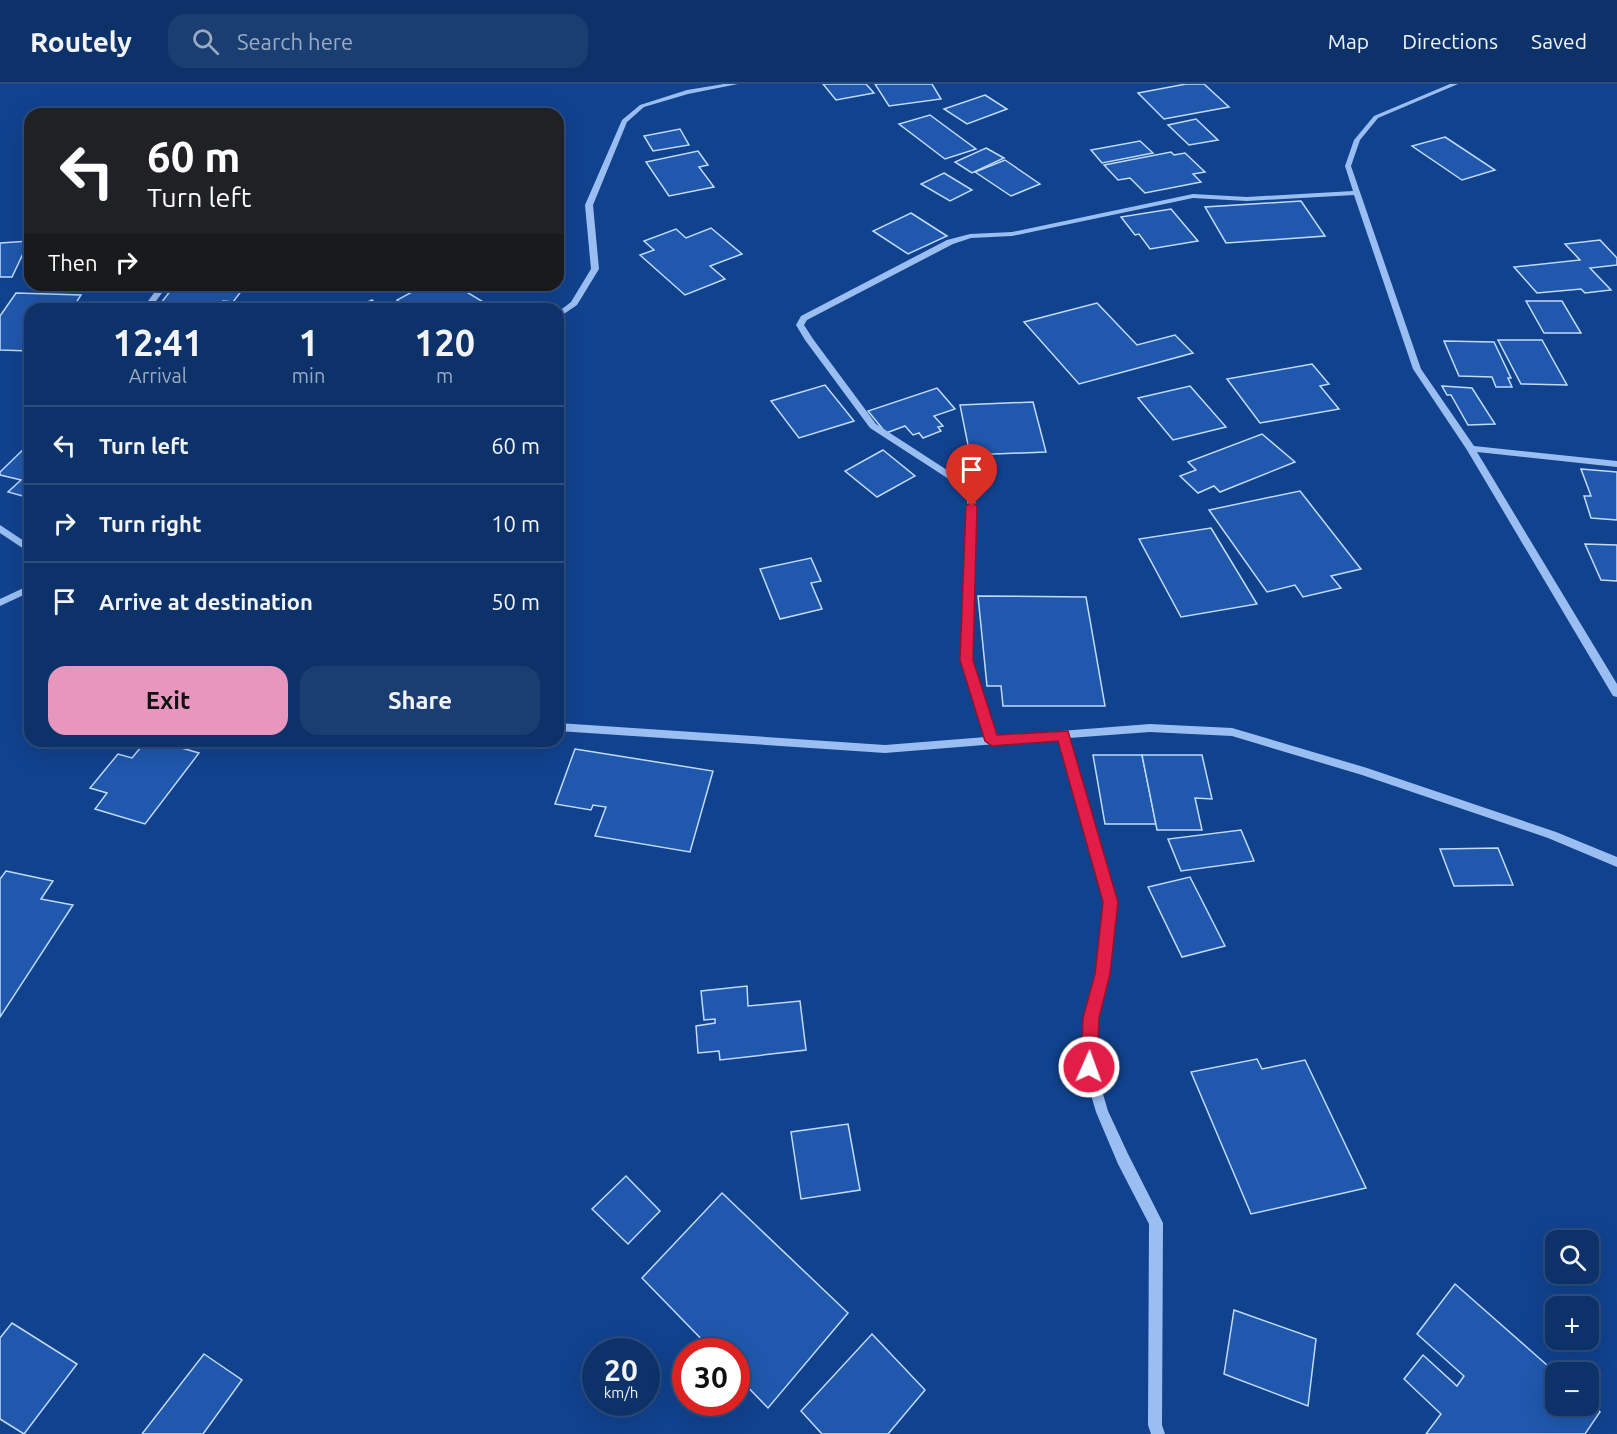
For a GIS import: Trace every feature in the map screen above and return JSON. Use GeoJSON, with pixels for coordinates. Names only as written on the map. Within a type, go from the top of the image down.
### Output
{"type":"FeatureCollection","features":[{"type":"Feature","properties":{"kind":"street"},"geometry":{"type":"LineString","coordinates":[[564,311],[574,303],[595,269],[589,205],[624,121],[642,106],[687,92],[735,84]]}},
{"type":"Feature","properties":{"kind":"street"},"geometry":{"type":"LineString","coordinates":[[1455,84],[1376,117],[1357,140],[1348,166],[1417,369],[1471,449],[1617,693]]}},
{"type":"Feature","properties":{"kind":"street"},"geometry":{"type":"LineString","coordinates":[[992,741],[966,660],[972,506],[970,496],[961,483],[873,426],[809,340],[800,325],[804,318],[951,242],[970,236],[1012,234],[1193,196],[1247,199],[1357,193]]}},
{"type":"Feature","properties":{"kind":"street"},"geometry":{"type":"LineString","coordinates":[[1471,449],[1617,464]]}},
{"type":"Feature","properties":{"kind":"street"},"geometry":{"type":"LineString","coordinates":[[0,528],[24,546]]}},
{"type":"Feature","properties":{"kind":"street"},"geometry":{"type":"LineString","coordinates":[[0,603],[24,591]]}},
{"type":"Feature","properties":{"kind":"street"},"geometry":{"type":"LineString","coordinates":[[564,727],[885,749],[1150,728],[1232,732],[1385,778],[1552,835],[1617,862]]}},
{"type":"Feature","properties":{"kind":"street"},"geometry":{"type":"LineString","coordinates":[[1063,735],[1111,902],[1103,974],[1091,1018],[1089,1067],[1102,1112],[1156,1223],[1155,1425],[1158,1434]]}},
{"type":"Feature","properties":{"kind":"building"},"geometry":{"type":"Polygon","coordinates":[[[823,84],[866,84],[874,93],[836,100],[823,84]]]}},
{"type":"Feature","properties":{"kind":"building"},"geometry":{"type":"Polygon","coordinates":[[[875,84],[932,84],[941,99],[889,106],[875,84]]]}},
{"type":"Feature","properties":{"kind":"building"},"geometry":{"type":"Polygon","coordinates":[[[1186,84],[1204,84],[1229,107],[1164,119],[1138,93],[1186,84]]]}},
{"type":"Feature","properties":{"kind":"building"},"geometry":{"type":"Polygon","coordinates":[[[985,95],[1007,109],[967,124],[944,109],[985,95]]]}},
{"type":"Feature","properties":{"kind":"building"},"geometry":{"type":"Polygon","coordinates":[[[930,115],[976,149],[945,159],[899,124],[930,115]]]}},
{"type":"Feature","properties":{"kind":"building"},"geometry":{"type":"Polygon","coordinates":[[[1196,119],[1218,140],[1189,145],[1168,125],[1196,119]]]}},
{"type":"Feature","properties":{"kind":"building"},"geometry":{"type":"Polygon","coordinates":[[[680,129],[689,145],[653,151],[644,136],[680,129]]]}},
{"type":"Feature","properties":{"kind":"building"},"geometry":{"type":"Polygon","coordinates":[[[1445,137],[1495,170],[1462,180],[1412,146],[1445,137]]]}},
{"type":"Feature","properties":{"kind":"building"},"geometry":{"type":"Polygon","coordinates":[[[1140,141],[1153,153],[1102,163],[1091,150],[1140,141]]]}},
{"type":"Feature","properties":{"kind":"building"},"geometry":{"type":"Polygon","coordinates":[[[986,148],[1004,158],[972,173],[955,162],[986,148]]]}},
{"type":"Feature","properties":{"kind":"building"},"geometry":{"type":"Polygon","coordinates":[[[698,151],[708,165],[699,167],[714,187],[669,196],[646,162],[698,151]]]}},
{"type":"Feature","properties":{"kind":"building"},"geometry":{"type":"Polygon","coordinates":[[[1171,152],[1174,155],[1185,153],[1205,172],[1193,174],[1201,182],[1145,193],[1130,178],[1118,180],[1104,165],[1171,152]]]}},
{"type":"Feature","properties":{"kind":"building"},"geometry":{"type":"Polygon","coordinates":[[[1005,160],[1040,184],[1011,196],[975,172],[1005,160]]]}},
{"type":"Feature","properties":{"kind":"building"},"geometry":{"type":"Polygon","coordinates":[[[944,173],[972,190],[950,201],[921,184],[944,173]]]}},
{"type":"Feature","properties":{"kind":"building"},"geometry":{"type":"Polygon","coordinates":[[[1301,201],[1325,236],[1226,243],[1205,207],[1301,201]]]}},
{"type":"Feature","properties":{"kind":"building"},"geometry":{"type":"Polygon","coordinates":[[[1171,209],[1198,241],[1150,249],[1139,234],[1135,235],[1121,217],[1171,209]]]}},
{"type":"Feature","properties":{"kind":"building"},"geometry":{"type":"Polygon","coordinates":[[[911,213],[947,236],[908,254],[873,231],[911,213]]]}},
{"type":"Feature","properties":{"kind":"building"},"geometry":{"type":"Polygon","coordinates":[[[711,228],[742,254],[710,266],[725,279],[685,295],[640,255],[654,250],[644,241],[676,229],[686,238],[711,228]]]}},
{"type":"Feature","properties":{"kind":"building"},"geometry":{"type":"Polygon","coordinates":[[[1600,240],[1617,258],[1617,265],[1590,268],[1611,290],[1585,293],[1581,289],[1537,293],[1514,267],[1580,260],[1565,244],[1600,240]]]}},
{"type":"Feature","properties":{"kind":"building"},"geometry":{"type":"Polygon","coordinates":[[[24,241],[24,252],[12,277],[0,277],[0,243],[24,241]]]}},
{"type":"Feature","properties":{"kind":"building"},"geometry":{"type":"Polygon","coordinates":[[[170,291],[241,291],[233,302],[161,303],[170,291]]]}},
{"type":"Feature","properties":{"kind":"building"},"geometry":{"type":"Polygon","coordinates":[[[414,291],[465,291],[485,303],[401,303],[397,300],[414,291]]]}},
{"type":"Feature","properties":{"kind":"building"},"geometry":{"type":"Polygon","coordinates":[[[16,293],[81,295],[76,303],[24,303],[24,351],[0,350],[0,316],[16,293]]]}},
{"type":"Feature","properties":{"kind":"building"},"geometry":{"type":"Polygon","coordinates":[[[1526,301],[1562,301],[1581,333],[1544,333],[1526,301]]]}},
{"type":"Feature","properties":{"kind":"building"},"geometry":{"type":"Polygon","coordinates":[[[1097,303],[1137,345],[1175,335],[1193,353],[1079,384],[1024,322],[1097,303]]]}},
{"type":"Feature","properties":{"kind":"building"},"geometry":{"type":"Polygon","coordinates":[[[1498,340],[1542,340],[1567,385],[1521,384],[1498,340]]]}},
{"type":"Feature","properties":{"kind":"building"},"geometry":{"type":"Polygon","coordinates":[[[1444,341],[1494,342],[1511,378],[1508,378],[1512,387],[1496,387],[1492,377],[1459,376],[1444,341]]]}},
{"type":"Feature","properties":{"kind":"building"},"geometry":{"type":"Polygon","coordinates":[[[1312,364],[1329,384],[1320,386],[1339,409],[1260,423],[1227,379],[1312,364]]]}},
{"type":"Feature","properties":{"kind":"building"},"geometry":{"type":"Polygon","coordinates":[[[825,385],[854,421],[799,438],[771,401],[825,385]]]}},
{"type":"Feature","properties":{"kind":"building"},"geometry":{"type":"Polygon","coordinates":[[[1190,386],[1226,427],[1173,440],[1138,398],[1190,386]]]}},
{"type":"Feature","properties":{"kind":"building"},"geometry":{"type":"Polygon","coordinates":[[[1442,386],[1472,388],[1495,424],[1468,425],[1451,395],[1447,395],[1442,386]]]}},
{"type":"Feature","properties":{"kind":"building"},"geometry":{"type":"Polygon","coordinates":[[[937,388],[955,409],[934,416],[943,426],[938,427],[941,431],[923,438],[919,433],[913,435],[905,426],[886,433],[868,411],[937,388]]]}},
{"type":"Feature","properties":{"kind":"building"},"geometry":{"type":"Polygon","coordinates":[[[1033,402],[1046,452],[970,455],[960,405],[1033,402]]]}},
{"type":"Feature","properties":{"kind":"building"},"geometry":{"type":"Polygon","coordinates":[[[1262,434],[1295,462],[1220,492],[1214,486],[1198,493],[1180,476],[1196,470],[1188,462],[1262,434]]]}},
{"type":"Feature","properties":{"kind":"building"},"geometry":{"type":"Polygon","coordinates":[[[24,449],[24,496],[8,492],[21,480],[0,475],[0,472],[24,449]]]}},
{"type":"Feature","properties":{"kind":"building"},"geometry":{"type":"Polygon","coordinates":[[[883,450],[915,476],[877,497],[845,471],[883,450]]]}},
{"type":"Feature","properties":{"kind":"building"},"geometry":{"type":"Polygon","coordinates":[[[1581,469],[1617,472],[1617,520],[1591,518],[1584,496],[1591,496],[1581,469]]]}},
{"type":"Feature","properties":{"kind":"building"},"geometry":{"type":"Polygon","coordinates":[[[1300,491],[1361,569],[1331,576],[1341,588],[1303,597],[1295,585],[1267,592],[1209,510],[1300,491]]]}},
{"type":"Feature","properties":{"kind":"building"},"geometry":{"type":"Polygon","coordinates":[[[1211,528],[1257,604],[1181,617],[1139,539],[1211,528]]]}},
{"type":"Feature","properties":{"kind":"building"},"geometry":{"type":"Polygon","coordinates":[[[1585,544],[1617,545],[1617,581],[1601,580],[1585,544]]]}},
{"type":"Feature","properties":{"kind":"building"},"geometry":{"type":"Polygon","coordinates":[[[811,558],[821,581],[811,583],[822,609],[780,619],[760,569],[811,558]]]}},
{"type":"Feature","properties":{"kind":"building"},"geometry":{"type":"Polygon","coordinates":[[[978,596],[1086,597],[1105,706],[1003,706],[1001,686],[987,686],[978,596]]]}},
{"type":"Feature","properties":{"kind":"building"},"geometry":{"type":"Polygon","coordinates":[[[141,747],[178,747],[199,753],[145,824],[95,809],[107,793],[90,788],[118,754],[132,758],[141,747]]]}},
{"type":"Feature","properties":{"kind":"building"},"geometry":{"type":"Polygon","coordinates":[[[575,749],[713,771],[690,852],[595,836],[606,807],[593,805],[591,810],[555,804],[575,749]]]}},
{"type":"Feature","properties":{"kind":"building"},"geometry":{"type":"Polygon","coordinates":[[[1093,755],[1142,755],[1156,824],[1105,824],[1093,755]]]}},
{"type":"Feature","properties":{"kind":"building"},"geometry":{"type":"Polygon","coordinates":[[[1142,755],[1202,755],[1212,799],[1195,798],[1202,830],[1157,830],[1142,755]]]}},
{"type":"Feature","properties":{"kind":"building"},"geometry":{"type":"Polygon","coordinates":[[[1241,830],[1254,861],[1181,871],[1168,839],[1241,830]]]}},
{"type":"Feature","properties":{"kind":"building"},"geometry":{"type":"Polygon","coordinates":[[[1498,848],[1513,885],[1454,886],[1440,849],[1498,848]]]}},
{"type":"Feature","properties":{"kind":"building"},"geometry":{"type":"Polygon","coordinates":[[[6,871],[53,881],[41,899],[73,905],[0,1017],[0,879],[6,871]]]}},
{"type":"Feature","properties":{"kind":"building"},"geometry":{"type":"Polygon","coordinates":[[[1190,877],[1225,946],[1182,957],[1148,887],[1190,877]]]}},
{"type":"Feature","properties":{"kind":"building"},"geometry":{"type":"Polygon","coordinates":[[[747,986],[748,1006],[800,1001],[806,1050],[720,1060],[719,1051],[698,1053],[696,1026],[715,1023],[715,1019],[704,1020],[701,991],[747,986]]]}},
{"type":"Feature","properties":{"kind":"building"},"geometry":{"type":"Polygon","coordinates":[[[1257,1059],[1262,1069],[1305,1060],[1366,1188],[1251,1214],[1191,1072],[1257,1059]]]}},
{"type":"Feature","properties":{"kind":"building"},"geometry":{"type":"Polygon","coordinates":[[[848,1124],[860,1190],[801,1199],[791,1132],[848,1124]]]}},
{"type":"Feature","properties":{"kind":"building"},"geometry":{"type":"Polygon","coordinates":[[[626,1176],[660,1211],[628,1244],[592,1209],[626,1176]]]}},
{"type":"Feature","properties":{"kind":"building"},"geometry":{"type":"Polygon","coordinates":[[[722,1193],[848,1313],[768,1408],[750,1389],[750,1338],[700,1338],[642,1278],[722,1193]]]}},
{"type":"Feature","properties":{"kind":"building"},"geometry":{"type":"Polygon","coordinates":[[[1455,1284],[1545,1363],[1545,1416],[1597,1416],[1585,1434],[1426,1434],[1441,1414],[1404,1379],[1423,1355],[1457,1386],[1464,1376],[1417,1334],[1455,1284]]]}},
{"type":"Feature","properties":{"kind":"building"},"geometry":{"type":"Polygon","coordinates":[[[1234,1310],[1316,1339],[1308,1406],[1224,1374],[1234,1310]]]}},
{"type":"Feature","properties":{"kind":"building"},"geometry":{"type":"Polygon","coordinates":[[[12,1323],[77,1364],[24,1434],[0,1419],[0,1338],[12,1323]]]}},
{"type":"Feature","properties":{"kind":"building"},"geometry":{"type":"Polygon","coordinates":[[[872,1334],[925,1390],[888,1434],[822,1434],[801,1411],[872,1334]]]}},
{"type":"Feature","properties":{"kind":"building"},"geometry":{"type":"Polygon","coordinates":[[[204,1354],[242,1380],[203,1434],[142,1434],[204,1354]]]}},
{"type":"Feature","properties":{"kind":"route"},"geometry":{"type":"LineString","coordinates":[[972,506],[966,660],[992,741],[1063,735],[1111,902],[1103,974],[1091,1018],[1089,1067]]}}]}
